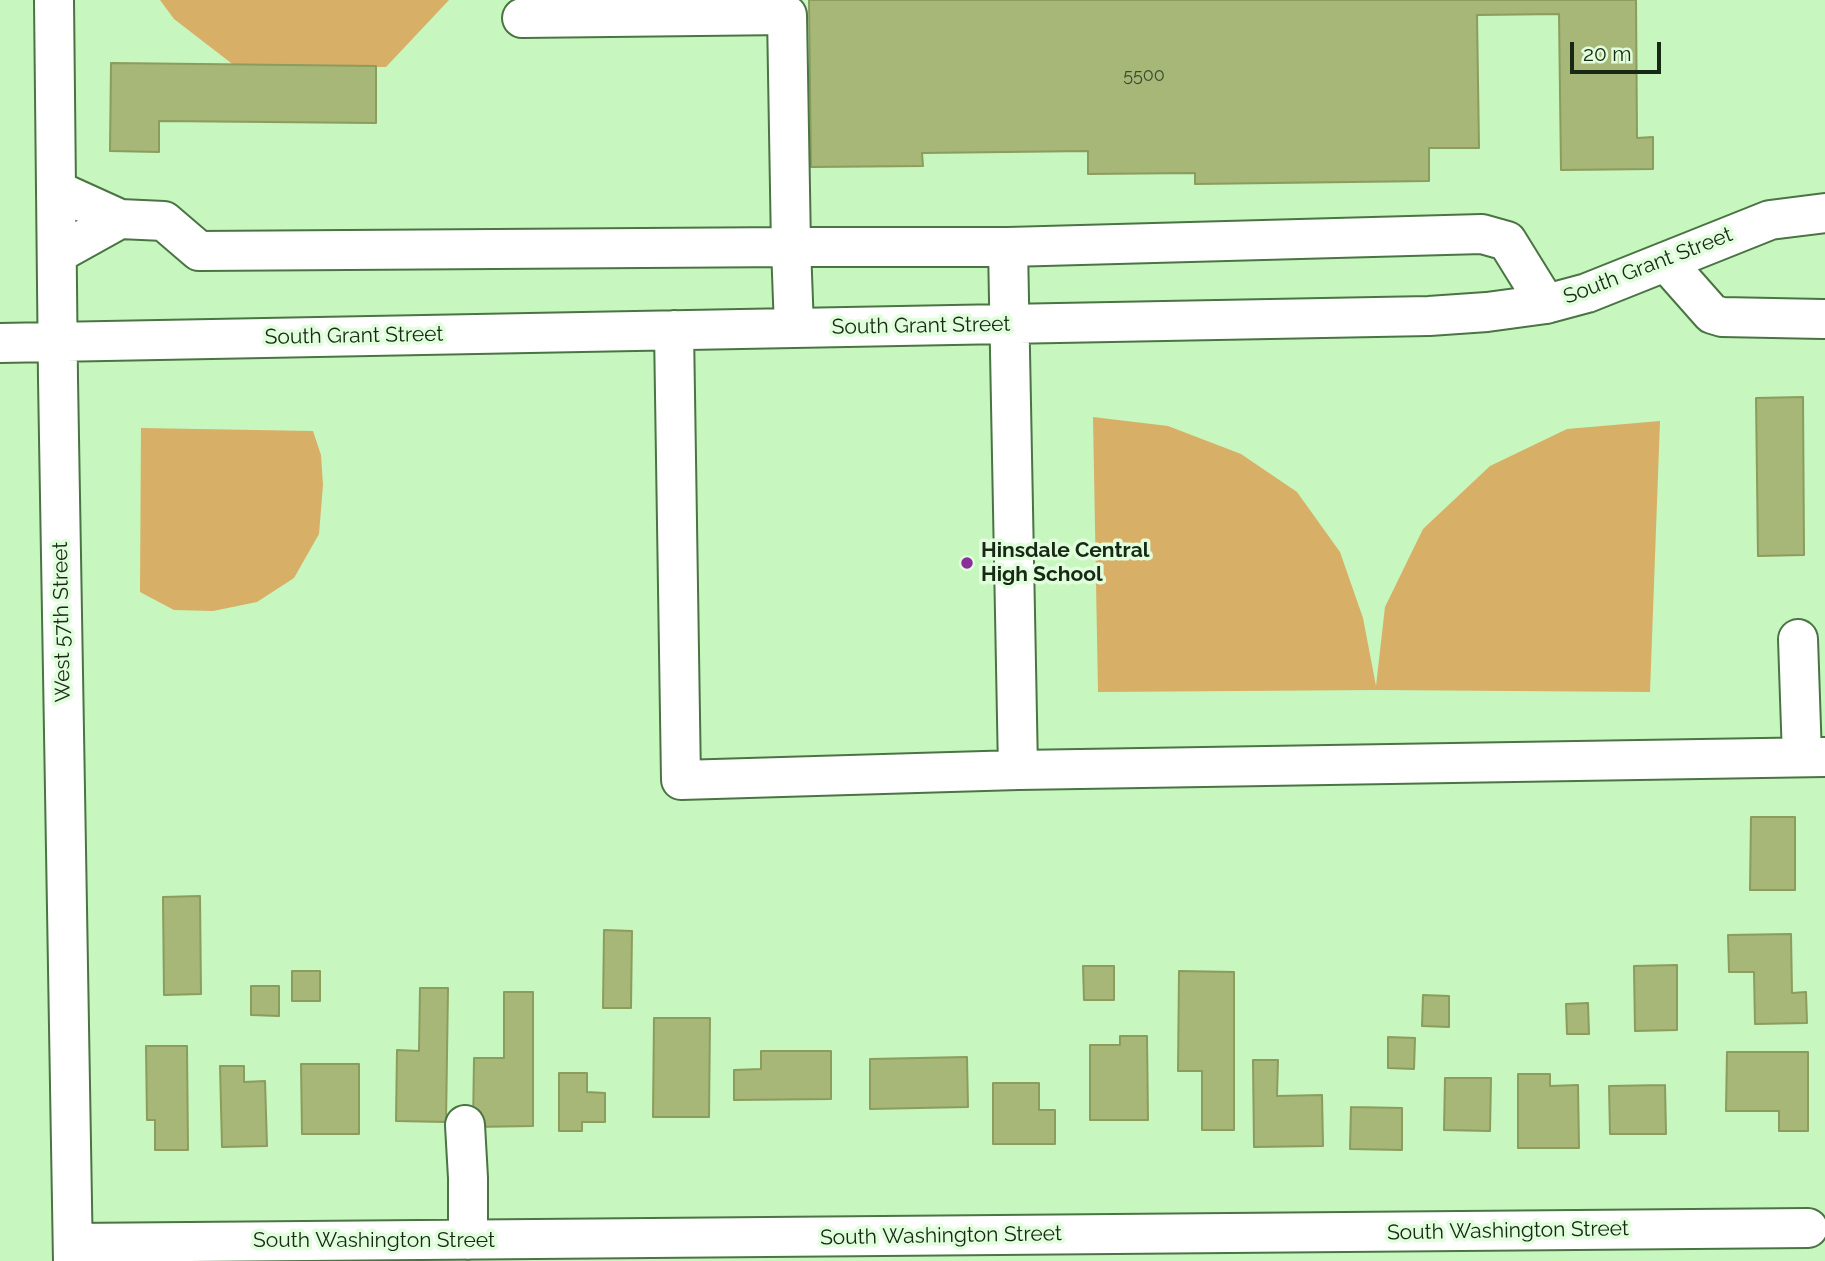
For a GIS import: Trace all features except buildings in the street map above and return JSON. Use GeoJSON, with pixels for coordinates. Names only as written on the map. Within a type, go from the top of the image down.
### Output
{"type":"FeatureCollection","features":[{"type":"Feature","properties":{"kind":"street","name":"West 57th Street"},"geometry":{"type":"LineString","coordinates":[[54,0],[73,1252]]}},
{"type":"Feature","properties":{"kind":"street"},"geometry":{"type":"LineString","coordinates":[[522,18],[787,15],[793,328]]}},
{"type":"Feature","properties":{"kind":"street"},"geometry":{"type":"LineString","coordinates":[[56,190],[120,219],[164,221],[200,251],[1008,247],[1482,234],[1507,241],[1546,304]]}},
{"type":"Feature","properties":{"kind":"street","name":"South Grant Street"},"geometry":{"type":"LineString","coordinates":[[0,343],[1487,313],[1546,304],[1587,293],[1770,220],[1825,213]]}},
{"type":"Feature","properties":{"kind":"street"},"geometry":{"type":"LineString","coordinates":[[57,254],[120,219]]}},
{"type":"Feature","properties":{"kind":"street"},"geometry":{"type":"LineString","coordinates":[[1008,247],[1018,770]]}},
{"type":"Feature","properties":{"kind":"street"},"geometry":{"type":"LineString","coordinates":[[1666,262],[1712,314],[1722,317],[1823,319]]}},
{"type":"Feature","properties":{"kind":"street"},"geometry":{"type":"LineString","coordinates":[[674,330],[681,780],[1018,770],[1814,757],[1798,639]]}},
{"type":"Feature","properties":{"kind":"street"},"geometry":{"type":"LineString","coordinates":[[465,1125],[468,1240]]}},
{"type":"Feature","properties":{"kind":"street","name":"South Washington Street"},"geometry":{"type":"LineString","coordinates":[[73,1252],[468,1240],[1808,1228]]}},
{"type":"Feature","properties":{"kind":"shaded area"},"geometry":{"type":"Polygon","coordinates":[[[160,0],[449,0],[386,67],[235,66],[174,19],[160,0]]]}},
{"type":"Feature","properties":{"kind":"shaded area"},"geometry":{"type":"Polygon","coordinates":[[[1093,417],[1168,426],[1241,454],[1297,492],[1340,552],[1363,618],[1376,686],[1385,607],[1423,529],[1490,466],[1567,429],[1660,421],[1650,692],[1098,692],[1093,417]]]}},
{"type":"Feature","properties":{"kind":"shaded area"},"geometry":{"type":"Polygon","coordinates":[[[141,428],[313,431],[321,455],[323,485],[319,534],[294,578],[257,602],[213,611],[174,610],[140,592],[141,428]]]}},
{"type":"Feature","properties":{"kind":"place","name":"Hinsdale Central High School"},"geometry":{"type":"Point","coordinates":[967,563]}}]}
